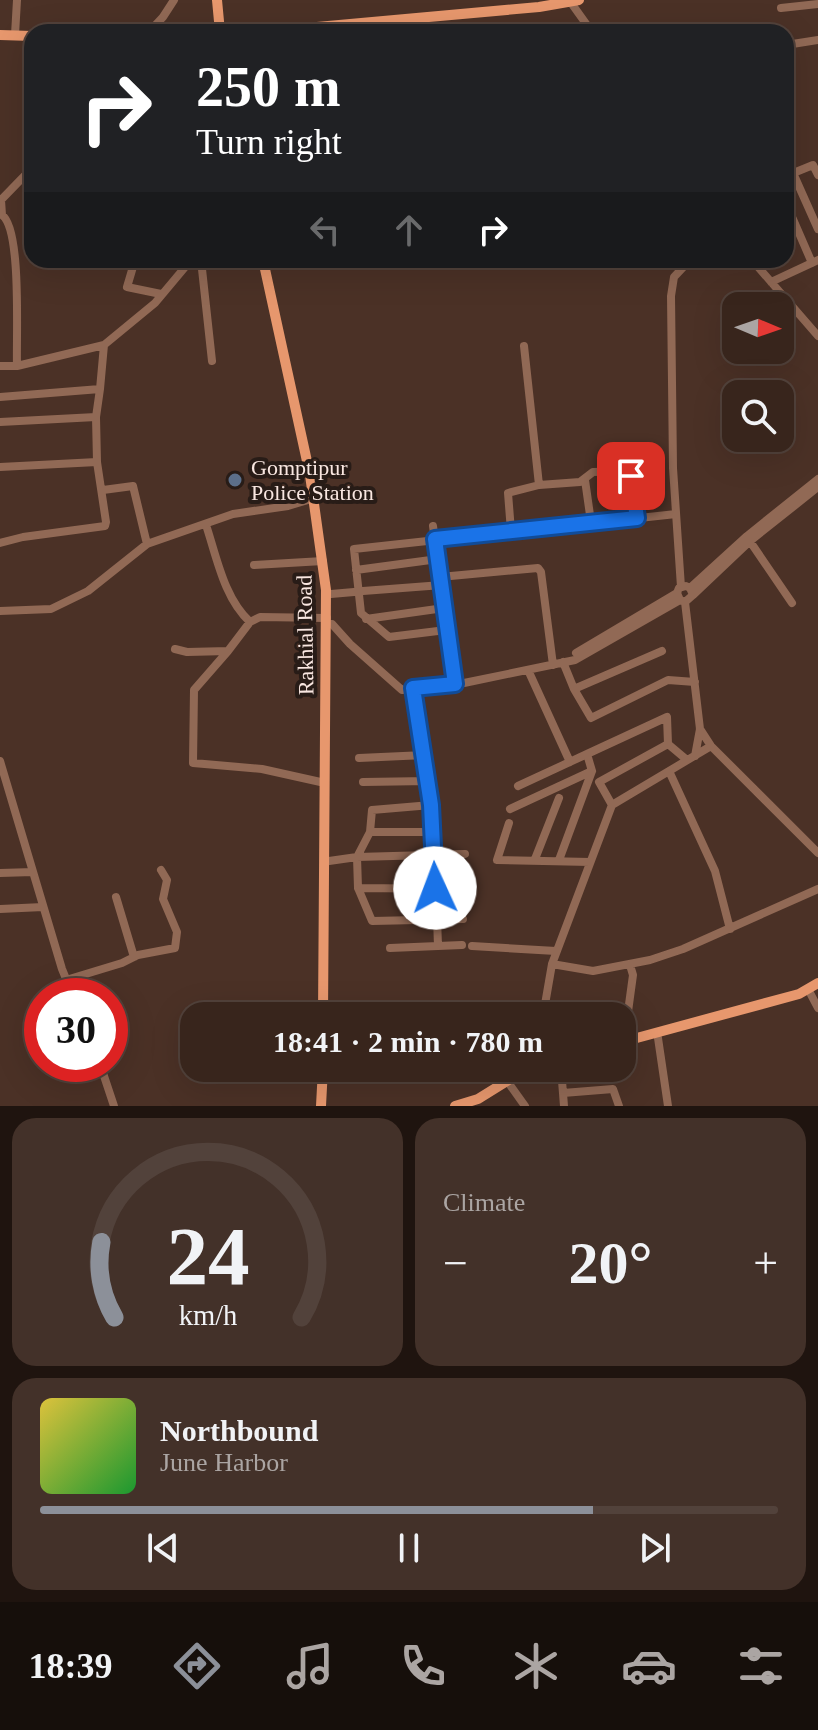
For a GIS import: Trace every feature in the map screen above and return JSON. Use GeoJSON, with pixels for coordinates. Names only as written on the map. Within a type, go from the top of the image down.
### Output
{"type":"FeatureCollection","features":[{"type":"Feature","properties":{"kind":"main road"},"geometry":{"type":"LineString","coordinates":[[217,0],[219,24]]}},
{"type":"Feature","properties":{"kind":"main road"},"geometry":{"type":"LineString","coordinates":[[389,24],[573,1]]}},
{"type":"Feature","properties":{"kind":"main road"},"geometry":{"type":"LineString","coordinates":[[0,35],[24,36]]}},
{"type":"Feature","properties":{"kind":"main road","name":"Rakhial Road"},"geometry":{"type":"LineString","coordinates":[[267,268],[316,498],[331,594],[325,783],[325,1002]]}},
{"type":"Feature","properties":{"kind":"main road","name":"Rakhial Road"},"geometry":{"type":"LineString","coordinates":[[316,498],[329,622],[328,1002]]}},
{"type":"Feature","properties":{"kind":"main road"},"geometry":{"type":"LineString","coordinates":[[636,1040],[815,988]]}},
{"type":"Feature","properties":{"kind":"main road"},"geometry":{"type":"LineString","coordinates":[[636,1042],[801,999],[815,988]]}},
{"type":"Feature","properties":{"kind":"main road"},"geometry":{"type":"LineString","coordinates":[[324,1106],[325,1082]]}},
{"type":"Feature","properties":{"kind":"main road"},"geometry":{"type":"LineString","coordinates":[[478,1103],[514,1082]]}},
{"type":"Feature","properties":{"kind":"main road"},"geometry":{"type":"LineString","coordinates":[[457,1106],[478,1103],[515,1082]]}},
{"type":"Feature","properties":{"kind":"street"},"geometry":{"type":"LineString","coordinates":[[15,35],[17,0]]}},
{"type":"Feature","properties":{"kind":"street"},"geometry":{"type":"LineString","coordinates":[[156,24],[174,0]]}},
{"type":"Feature","properties":{"kind":"street"},"geometry":{"type":"LineString","coordinates":[[573,1],[587,24]]}},
{"type":"Feature","properties":{"kind":"street"},"geometry":{"type":"LineString","coordinates":[[781,8],[818,4]]}},
{"type":"Feature","properties":{"kind":"street"},"geometry":{"type":"LineString","coordinates":[[163,17],[163,24]]}},
{"type":"Feature","properties":{"kind":"street"},"geometry":{"type":"LineString","coordinates":[[794,44],[818,40]]}},
{"type":"Feature","properties":{"kind":"street"},"geometry":{"type":"LineString","coordinates":[[794,172],[813,165],[818,175]]}},
{"type":"Feature","properties":{"kind":"street"},"geometry":{"type":"LineString","coordinates":[[17,366],[13,231],[2,215],[1,200],[24,176]]}},
{"type":"Feature","properties":{"kind":"street"},"geometry":{"type":"LineString","coordinates":[[794,182],[818,229]]}},
{"type":"Feature","properties":{"kind":"street"},"geometry":{"type":"LineString","coordinates":[[771,282],[815,261],[794,219]]}},
{"type":"Feature","properties":{"kind":"street"},"geometry":{"type":"LineString","coordinates":[[133,268],[127,287],[161,294]]}},
{"type":"Feature","properties":{"kind":"street"},"geometry":{"type":"LineString","coordinates":[[0,366],[17,366],[104,345],[155,303],[184,268]]}},
{"type":"Feature","properties":{"kind":"street"},"geometry":{"type":"LineString","coordinates":[[202,268],[212,361]]}},
{"type":"Feature","properties":{"kind":"street"},"geometry":{"type":"LineString","coordinates":[[682,268],[674,277],[671,296],[676,514],[700,729],[691,758]]}},
{"type":"Feature","properties":{"kind":"street"},"geometry":{"type":"LineString","coordinates":[[759,268],[818,336]]}},
{"type":"Feature","properties":{"kind":"street"},"geometry":{"type":"LineString","coordinates":[[0,543],[105,526],[103,490],[97,462],[96,417],[104,345]]}},
{"type":"Feature","properties":{"kind":"street"},"geometry":{"type":"LineString","coordinates":[[524,346],[539,485]]}},
{"type":"Feature","properties":{"kind":"street"},"geometry":{"type":"LineString","coordinates":[[0,397],[100,389]]}},
{"type":"Feature","properties":{"kind":"street"},"geometry":{"type":"LineString","coordinates":[[0,422],[96,417]]}},
{"type":"Feature","properties":{"kind":"street"},"geometry":{"type":"LineString","coordinates":[[0,467],[97,462]]}},
{"type":"Feature","properties":{"kind":"street"},"geometry":{"type":"LineString","coordinates":[[511,531],[508,493],[512,490],[585,480],[593,472],[629,471],[637,518]]}},
{"type":"Feature","properties":{"kind":"street"},"geometry":{"type":"LineString","coordinates":[[325,783],[262,769],[193,763],[194,690],[250,622],[260,617],[329,622],[402,690],[455,684],[575,660],[684,594],[818,479]]}},
{"type":"Feature","properties":{"kind":"street"},"geometry":{"type":"LineString","coordinates":[[585,480],[591,522]]}},
{"type":"Feature","properties":{"kind":"street"},"geometry":{"type":"LineString","coordinates":[[103,490],[133,486],[147,544]]}},
{"type":"Feature","properties":{"kind":"street"},"geometry":{"type":"LineString","coordinates":[[748,538],[818,487]]}},
{"type":"Feature","properties":{"kind":"street"},"geometry":{"type":"LineString","coordinates":[[0,611],[51,609],[88,591],[147,544],[233,514],[288,506],[316,498]]}},
{"type":"Feature","properties":{"kind":"street"},"geometry":{"type":"LineString","coordinates":[[446,630],[389,637],[366,619],[361,613],[354,549],[676,514]]}},
{"type":"Feature","properties":{"kind":"street"},"geometry":{"type":"LineString","coordinates":[[206,525],[224,582],[240,613],[250,622]]}},
{"type":"Feature","properties":{"kind":"street"},"geometry":{"type":"LineString","coordinates":[[433,526],[455,684]]}},
{"type":"Feature","properties":{"kind":"street"},"geometry":{"type":"LineString","coordinates":[[748,538],[792,603]]}},
{"type":"Feature","properties":{"kind":"street"},"geometry":{"type":"LineString","coordinates":[[356,570],[438,559]]}},
{"type":"Feature","properties":{"kind":"street"},"geometry":{"type":"LineString","coordinates":[[254,565],[323,561]]}},
{"type":"Feature","properties":{"kind":"street"},"geometry":{"type":"LineString","coordinates":[[331,594],[538,568],[562,662],[591,718],[668,680],[695,682]]}},
{"type":"Feature","properties":{"kind":"street"},"geometry":{"type":"LineString","coordinates":[[366,619],[444,608]]}},
{"type":"Feature","properties":{"kind":"street"},"geometry":{"type":"LineString","coordinates":[[175,649],[187,652],[228,651]]}},
{"type":"Feature","properties":{"kind":"street"},"geometry":{"type":"LineString","coordinates":[[574,689],[662,651]]}},
{"type":"Feature","properties":{"kind":"street"},"geometry":{"type":"LineString","coordinates":[[528,670],[570,762]]}},
{"type":"Feature","properties":{"kind":"street"},"geometry":{"type":"LineString","coordinates":[[413,688],[434,832],[438,946]]}},
{"type":"Feature","properties":{"kind":"street"},"geometry":{"type":"LineString","coordinates":[[518,786],[667,717],[668,744]]}},
{"type":"Feature","properties":{"kind":"street"},"geometry":{"type":"LineString","coordinates":[[700,729],[711,746],[818,853]]}},
{"type":"Feature","properties":{"kind":"street"},"geometry":{"type":"LineString","coordinates":[[668,744],[691,758]]}},
{"type":"Feature","properties":{"kind":"street"},"geometry":{"type":"LineString","coordinates":[[599,782],[668,744]]}},
{"type":"Feature","properties":{"kind":"street"},"geometry":{"type":"LineString","coordinates":[[546,1002],[556,951],[612,805],[711,746]]}},
{"type":"Feature","properties":{"kind":"street"},"geometry":{"type":"LineString","coordinates":[[587,754],[592,771],[612,805]]}},
{"type":"Feature","properties":{"kind":"street"},"geometry":{"type":"LineString","coordinates":[[359,758],[425,755]]}},
{"type":"Feature","properties":{"kind":"street"},"geometry":{"type":"LineString","coordinates":[[0,761],[65,978]]}},
{"type":"Feature","properties":{"kind":"street"},"geometry":{"type":"LineString","coordinates":[[510,809],[592,771]]}},
{"type":"Feature","properties":{"kind":"street"},"geometry":{"type":"LineString","coordinates":[[559,860],[592,771]]}},
{"type":"Feature","properties":{"kind":"street"},"geometry":{"type":"LineString","coordinates":[[669,771],[715,871],[730,929]]}},
{"type":"Feature","properties":{"kind":"street"},"geometry":{"type":"LineString","coordinates":[[363,782],[428,781]]}},
{"type":"Feature","properties":{"kind":"street"},"geometry":{"type":"LineString","coordinates":[[535,859],[559,798]]}},
{"type":"Feature","properties":{"kind":"street"},"geometry":{"type":"LineString","coordinates":[[431,805],[373,809],[370,832],[357,857],[358,888],[372,921],[463,919]]}},
{"type":"Feature","properties":{"kind":"street"},"geometry":{"type":"LineString","coordinates":[[509,823],[497,860],[590,862]]}},
{"type":"Feature","properties":{"kind":"street"},"geometry":{"type":"LineString","coordinates":[[370,832],[434,832]]}},
{"type":"Feature","properties":{"kind":"street"},"geometry":{"type":"LineString","coordinates":[[329,861],[357,857],[465,854]]}},
{"type":"Feature","properties":{"kind":"street"},"geometry":{"type":"LineString","coordinates":[[72,978],[134,957],[175,948],[177,932],[163,899],[167,880],[161,870]]}},
{"type":"Feature","properties":{"kind":"street"},"geometry":{"type":"LineString","coordinates":[[0,873],[33,872]]}},
{"type":"Feature","properties":{"kind":"street"},"geometry":{"type":"LineString","coordinates":[[358,888],[461,889]]}},
{"type":"Feature","properties":{"kind":"street"},"geometry":{"type":"LineString","coordinates":[[552,964],[593,971],[630,965],[683,949],[818,889]]}},
{"type":"Feature","properties":{"kind":"street"},"geometry":{"type":"LineString","coordinates":[[116,897],[134,957]]}},
{"type":"Feature","properties":{"kind":"street"},"geometry":{"type":"LineString","coordinates":[[0,909],[43,907]]}},
{"type":"Feature","properties":{"kind":"street"},"geometry":{"type":"LineString","coordinates":[[390,948],[467,946],[556,951]]}},
{"type":"Feature","properties":{"kind":"street"},"geometry":{"type":"LineString","coordinates":[[629,1002],[633,975],[630,965]]}},
{"type":"Feature","properties":{"kind":"street"},"geometry":{"type":"LineString","coordinates":[[815,988],[818,1008]]}},
{"type":"Feature","properties":{"kind":"street"},"geometry":{"type":"LineString","coordinates":[[658,1038],[668,1106]]}},
{"type":"Feature","properties":{"kind":"street"},"geometry":{"type":"LineString","coordinates":[[106,1082],[114,1106]]}},
{"type":"Feature","properties":{"kind":"street"},"geometry":{"type":"LineString","coordinates":[[562,1082],[564,1106]]}},
{"type":"Feature","properties":{"kind":"street"},"geometry":{"type":"LineString","coordinates":[[510,1085],[525,1106]]}},
{"type":"Feature","properties":{"kind":"street"},"geometry":{"type":"LineString","coordinates":[[563,1093],[613,1089],[619,1106]]}},
{"type":"Feature","properties":{"kind":"place","name":"Gomptipur Police Station"},"geometry":{"type":"Point","coordinates":[235,480]}},
{"type":"Feature","properties":{"kind":"route"},"geometry":{"type":"LineString","coordinates":[[435,888],[434,832],[413,688],[455,684],[435,539],[637,518],[631,476]]}}]}
